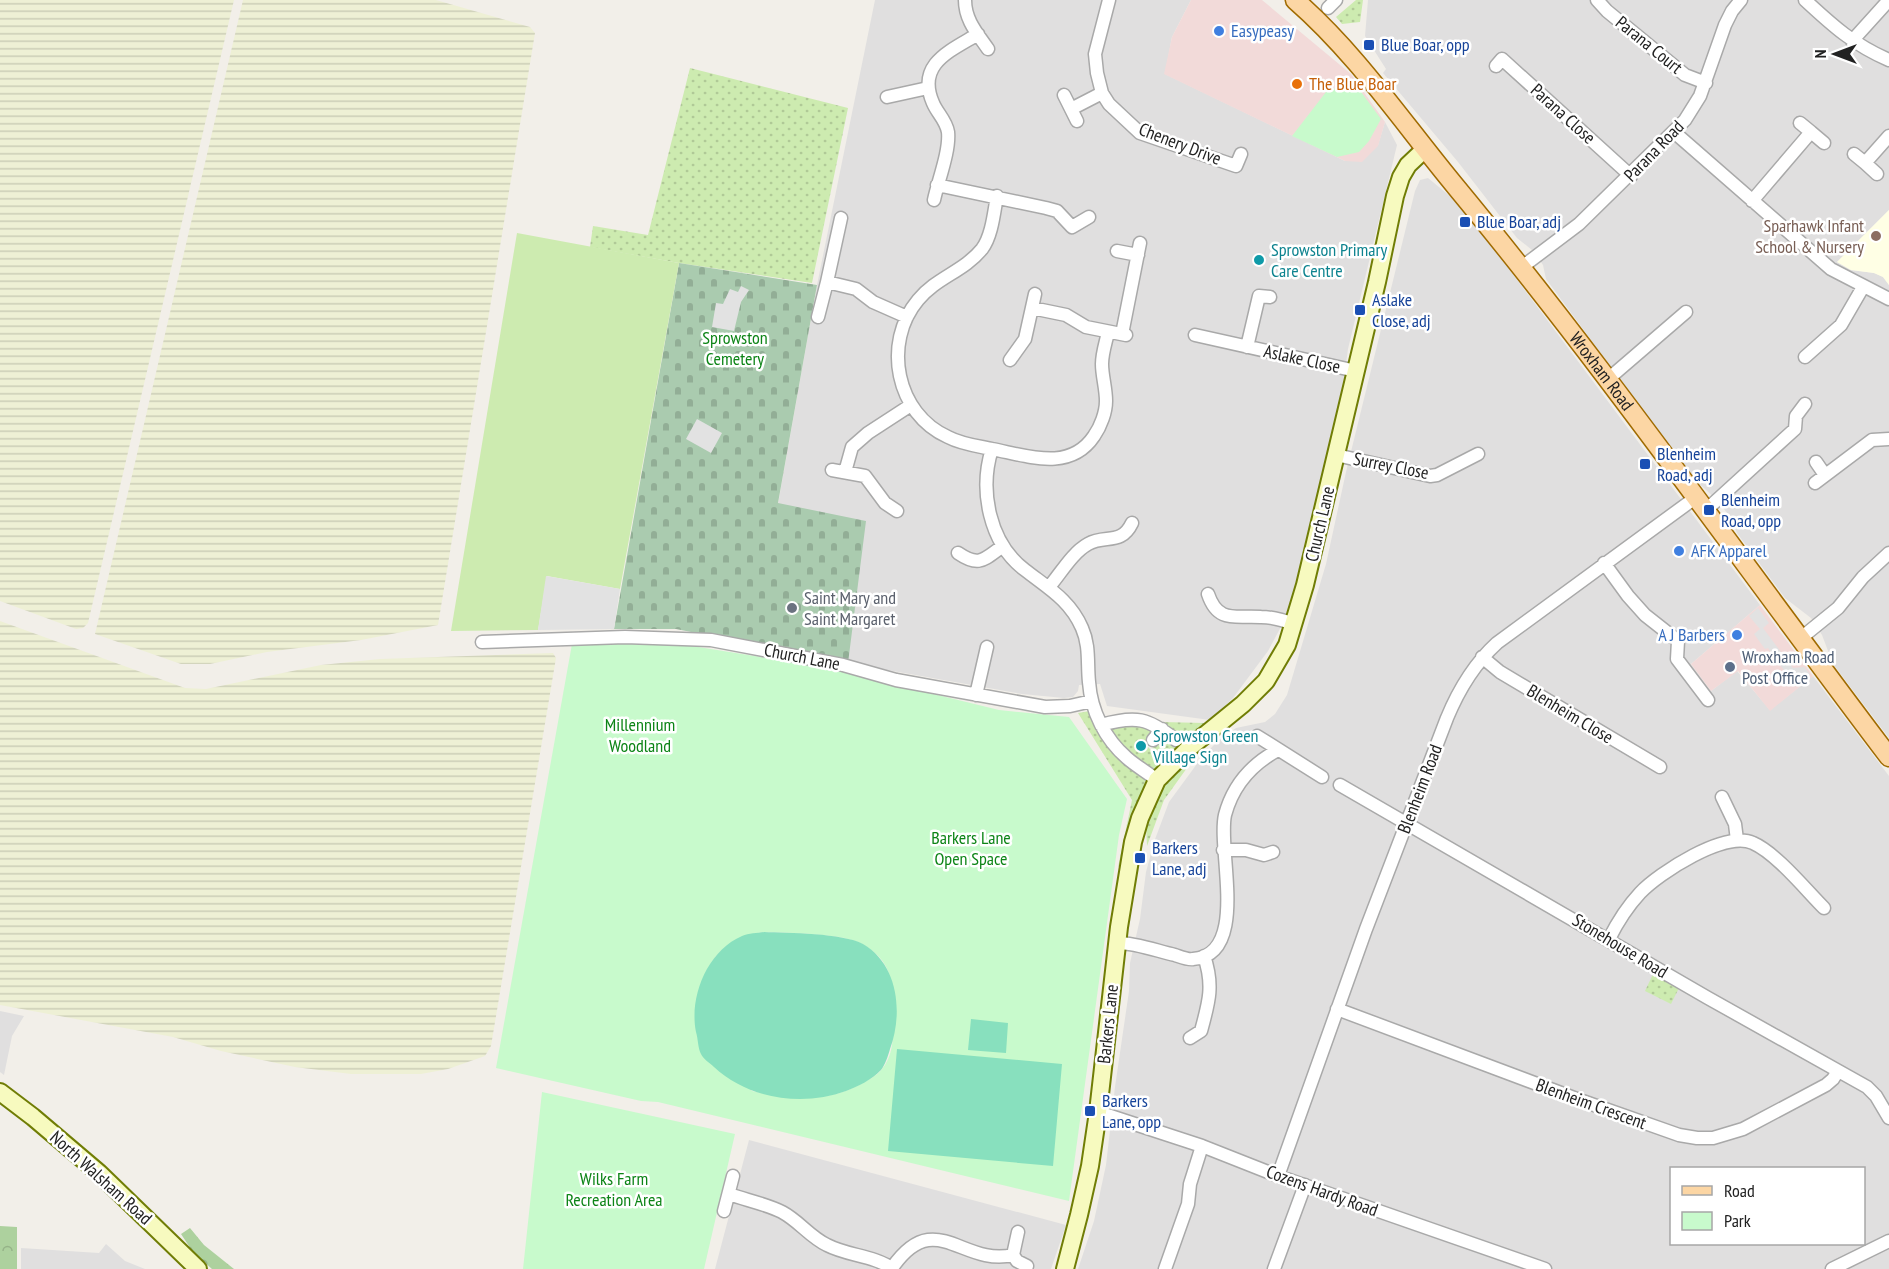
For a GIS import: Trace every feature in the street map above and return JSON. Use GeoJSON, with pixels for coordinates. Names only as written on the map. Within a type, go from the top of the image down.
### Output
{"type":"FeatureCollection","features":[{"type":"Feature","properties":{"kind":"main road","name":"Wroxham Road"},"geometry":{"type":"LineString","coordinates":[[1295,0],[1371,78],[1425,149],[1522,267],[1889,757]]}},
{"type":"Feature","properties":{"kind":"street"},"geometry":{"type":"LineString","coordinates":[[965,0],[968,21],[988,50]]}},
{"type":"Feature","properties":{"kind":"street","name":"Chenery Drive"},"geometry":{"type":"LineString","coordinates":[[1108,0],[1095,54],[1097,73],[1102,93],[1127,122],[1140,133],[1234,172],[1241,154]]}},
{"type":"Feature","properties":{"kind":"street","name":"Parana Court"},"geometry":{"type":"LineString","coordinates":[[1597,0],[1607,11],[1685,75],[1706,83]]}},
{"type":"Feature","properties":{"kind":"street","name":"Parana Road"},"geometry":{"type":"LineString","coordinates":[[1522,267],[1580,224],[1685,120],[1706,83],[1725,25],[1741,0]]}},
{"type":"Feature","properties":{"kind":"street"},"geometry":{"type":"LineString","coordinates":[[1805,0],[1852,41],[1889,60]]}},
{"type":"Feature","properties":{"kind":"street"},"geometry":{"type":"LineString","coordinates":[[1852,41],[1889,0]]}},
{"type":"Feature","properties":{"kind":"street"},"geometry":{"type":"LineString","coordinates":[[934,200],[948,131],[934,105],[928,88],[928,78],[934,63],[978,34]]}},
{"type":"Feature","properties":{"kind":"street","name":"Parana Close"},"geometry":{"type":"LineString","coordinates":[[1496,66],[1502,58],[1631,176]]}},
{"type":"Feature","properties":{"kind":"street"},"geometry":{"type":"LineString","coordinates":[[886,97],[928,88]]}},
{"type":"Feature","properties":{"kind":"street"},"geometry":{"type":"LineString","coordinates":[[1071,109],[1102,93]]}},
{"type":"Feature","properties":{"kind":"street"},"geometry":{"type":"LineString","coordinates":[[1064,95],[1077,121]]}},
{"type":"Feature","properties":{"kind":"street"},"geometry":{"type":"LineString","coordinates":[[1800,123],[1824,143]]}},
{"type":"Feature","properties":{"kind":"street"},"geometry":{"type":"LineString","coordinates":[[1674,132],[1831,269],[1889,299]]}},
{"type":"Feature","properties":{"kind":"street"},"geometry":{"type":"LineString","coordinates":[[1752,201],[1812,132]]}},
{"type":"Feature","properties":{"kind":"street"},"geometry":{"type":"LineString","coordinates":[[1864,163],[1889,136]]}},
{"type":"Feature","properties":{"kind":"street","name":"Church Lane"},"geometry":{"type":"LineString","coordinates":[[1156,780],[1189,748],[1243,704],[1266,681],[1278,663],[1294,624],[1356,371],[1395,196],[1401,177],[1408,165],[1425,149]]}},
{"type":"Feature","properties":{"kind":"street"},"geometry":{"type":"LineString","coordinates":[[1854,154],[1877,174]]}},
{"type":"Feature","properties":{"kind":"street"},"geometry":{"type":"LineString","coordinates":[[937,185],[997,196],[1057,211],[1072,227],[1089,217]]}},
{"type":"Feature","properties":{"kind":"street"},"geometry":{"type":"LineString","coordinates":[[997,196],[994,214],[983,247],[957,271],[932,285],[916,302],[907,317],[898,341],[897,357],[900,376],[911,405],[931,427],[947,437],[992,449],[1046,459],[1060,459],[1076,454],[1089,444],[1097,431],[1106,402],[1102,362],[1108,332]]}},
{"type":"Feature","properties":{"kind":"street"},"geometry":{"type":"LineString","coordinates":[[818,317],[842,218]]}},
{"type":"Feature","properties":{"kind":"street"},"geometry":{"type":"LineString","coordinates":[[1032,308],[1066,315],[1086,327],[1124,335],[1139,249],[1117,251]]}},
{"type":"Feature","properties":{"kind":"street"},"geometry":{"type":"LineString","coordinates":[[827,282],[856,289],[873,302],[907,317]]}},
{"type":"Feature","properties":{"kind":"street"},"geometry":{"type":"LineString","coordinates":[[1805,357],[1841,325],[1863,287]]}},
{"type":"Feature","properties":{"kind":"street"},"geometry":{"type":"LineString","coordinates":[[1010,360],[1025,339],[1035,294]]}},
{"type":"Feature","properties":{"kind":"street","name":"Aslake Close"},"geometry":{"type":"LineString","coordinates":[[1247,347],[1262,294]]}},
{"type":"Feature","properties":{"kind":"street"},"geometry":{"type":"LineString","coordinates":[[1607,380],[1686,312]]}},
{"type":"Feature","properties":{"kind":"street","name":"Aslake Close"},"geometry":{"type":"LineString","coordinates":[[1195,335],[1356,371]]}},
{"type":"Feature","properties":{"kind":"street","name":"Blenheim Road"},"geometry":{"type":"LineString","coordinates":[[1278,1176],[1337,1009],[1457,696],[1482,657],[1497,643],[1604,563],[1700,505],[1795,429],[1796,416],[1805,404]]}},
{"type":"Feature","properties":{"kind":"street"},"geometry":{"type":"LineString","coordinates":[[845,472],[852,447],[911,405]]}},
{"type":"Feature","properties":{"kind":"street"},"geometry":{"type":"LineString","coordinates":[[1816,462],[1820,479],[1872,436],[1889,439]]}},
{"type":"Feature","properties":{"kind":"street"},"geometry":{"type":"LineString","coordinates":[[992,449],[988,473],[989,513],[994,529],[1003,546],[1024,570],[1065,600],[1083,629],[1088,645],[1092,701],[1101,725],[1120,751],[1156,780]]}},
{"type":"Feature","properties":{"kind":"street","name":"Surrey Close"},"geometry":{"type":"LineString","coordinates":[[1336,455],[1430,476],[1437,475],[1478,454]]}},
{"type":"Feature","properties":{"kind":"street"},"geometry":{"type":"LineString","coordinates":[[832,470],[865,476],[885,503],[897,511]]}},
{"type":"Feature","properties":{"kind":"street"},"geometry":{"type":"LineString","coordinates":[[1049,587],[1088,544],[1119,537],[1128,531],[1132,523]]}},
{"type":"Feature","properties":{"kind":"street"},"geometry":{"type":"LineString","coordinates":[[958,553],[976,562],[1003,546]]}},
{"type":"Feature","properties":{"kind":"street"},"geometry":{"type":"LineString","coordinates":[[1801,638],[1838,608],[1863,577],[1889,553]]}},
{"type":"Feature","properties":{"kind":"street"},"geometry":{"type":"LineString","coordinates":[[1604,563],[1645,615],[1678,641],[1677,659],[1708,700]]}},
{"type":"Feature","properties":{"kind":"street"},"geometry":{"type":"LineString","coordinates":[[1208,594],[1212,605],[1226,616],[1269,618],[1294,624]]}},
{"type":"Feature","properties":{"kind":"street","name":"Church Lane"},"geometry":{"type":"LineString","coordinates":[[482,642],[625,637],[711,640],[843,665],[896,680],[1045,707],[1070,706],[1092,701]]}},
{"type":"Feature","properties":{"kind":"street"},"geometry":{"type":"LineString","coordinates":[[976,695],[987,647]]}},
{"type":"Feature","properties":{"kind":"street","name":"Blenheim Close"},"geometry":{"type":"LineString","coordinates":[[1482,657],[1500,672],[1660,767]]}},
{"type":"Feature","properties":{"kind":"street"},"geometry":{"type":"LineString","coordinates":[[1101,725],[1121,720],[1149,722],[1176,740]]}},
{"type":"Feature","properties":{"kind":"street"},"geometry":{"type":"LineString","coordinates":[[1153,740],[1162,729]]}},
{"type":"Feature","properties":{"kind":"street"},"geometry":{"type":"LineString","coordinates":[[1257,736],[1322,777]]}},
{"type":"Feature","properties":{"kind":"street"},"geometry":{"type":"LineString","coordinates":[[1117,943],[1194,959],[1213,950],[1220,940],[1226,922],[1228,905],[1223,850],[1225,816],[1238,785],[1247,773],[1261,759],[1278,750]]}},
{"type":"Feature","properties":{"kind":"street","name":"Barkers Lane"},"geometry":{"type":"LineString","coordinates":[[1065,1269],[1079,1215],[1098,1112],[1117,943],[1133,842],[1156,780]]}},
{"type":"Feature","properties":{"kind":"street","name":"Stonehouse Road"},"geometry":{"type":"LineString","coordinates":[[1340,785],[1708,998],[1867,1087],[1876,1096],[1889,1118]]}},
{"type":"Feature","properties":{"kind":"street"},"geometry":{"type":"LineString","coordinates":[[1722,797],[1735,824],[1737,840]]}},
{"type":"Feature","properties":{"kind":"street"},"geometry":{"type":"LineString","coordinates":[[1609,939],[1640,892],[1657,878],[1683,860],[1715,846],[1737,840],[1752,842],[1769,853],[1824,908]]}},
{"type":"Feature","properties":{"kind":"street"},"geometry":{"type":"LineString","coordinates":[[1223,850],[1246,850],[1264,855],[1272,852]]}},
{"type":"Feature","properties":{"kind":"street"},"geometry":{"type":"LineString","coordinates":[[1190,1038],[1201,1031],[1210,1001],[1211,986],[1204,956]]}},
{"type":"Feature","properties":{"kind":"street","name":"Blenheim Crescent"},"geometry":{"type":"LineString","coordinates":[[1337,1009],[1577,1099],[1679,1135],[1697,1138],[1713,1138],[1743,1129],[1826,1085],[1838,1071]]}},
{"type":"Feature","properties":{"kind":"street","name":"North Walsham Road"},"geometry":{"type":"LineString","coordinates":[[0,1092],[33,1116],[99,1173],[198,1269]]}},
{"type":"Feature","properties":{"kind":"street","name":"Cozens Hardy Road"},"geometry":{"type":"LineString","coordinates":[[1098,1112],[1202,1146],[1278,1176],[1545,1269]]}},
{"type":"Feature","properties":{"kind":"street"},"geometry":{"type":"LineString","coordinates":[[1165,1269],[1188,1204],[1190,1184],[1202,1146]]}},
{"type":"Feature","properties":{"kind":"street"},"geometry":{"type":"LineString","coordinates":[[724,1211],[733,1176]]}},
{"type":"Feature","properties":{"kind":"street"},"geometry":{"type":"LineString","coordinates":[[1274,1269],[1305,1185]]}},
{"type":"Feature","properties":{"kind":"street"},"geometry":{"type":"LineString","coordinates":[[729,1194],[782,1212],[827,1245],[872,1259],[892,1268],[900,1256],[913,1245],[926,1239],[940,1240],[996,1258],[1012,1255]]}},
{"type":"Feature","properties":{"kind":"street"},"geometry":{"type":"LineString","coordinates":[[1012,1255],[1018,1232]]}},
{"type":"Feature","properties":{"kind":"street"},"geometry":{"type":"LineString","coordinates":[[1840,1267],[1889,1241]]}},
{"type":"Feature","properties":{"kind":"street"},"geometry":{"type":"LineString","coordinates":[[1012,1255],[1017,1261],[1027,1266]]}},
{"type":"Feature","properties":{"kind":"shaded area"},"geometry":{"type":"Polygon","coordinates":[[[0,0],[234,0],[88,623],[83,628],[76,629],[0,601],[0,0]]]}},
{"type":"Feature","properties":{"kind":"shaded area"},"geometry":{"type":"Polygon","coordinates":[[[243,0],[436,0],[530,27],[535,33],[438,625],[361,640],[267,652],[210,664],[181,664],[95,634],[243,0]]]}},
{"type":"Feature","properties":{"kind":"shaded area"},"geometry":{"type":"Polygon","coordinates":[[[875,0],[1191,0],[1172,37],[1165,74],[1345,161],[1378,145],[1385,122],[1397,145],[1348,349],[1338,423],[1290,610],[1268,651],[1233,698],[1210,720],[1107,706],[1100,684],[1079,685],[1073,697],[1064,698],[1022,694],[848,663],[778,504],[817,285],[875,0]]]}},
{"type":"Feature","properties":{"kind":"shaded area"},"geometry":{"type":"Polygon","coordinates":[[[1191,0],[1262,0],[1351,74],[1385,122],[1378,146],[1362,162],[1345,161],[1164,74],[1172,37],[1191,0]]]}},
{"type":"Feature","properties":{"kind":"shaded area"},"geometry":{"type":"Polygon","coordinates":[[[1368,0],[1889,0],[1889,210],[1837,262],[1851,270],[1874,273],[1883,277],[1889,285],[1889,738],[1833,664],[1822,635],[1811,618],[1785,598],[1737,533],[1730,517],[1718,501],[1693,478],[1546,279],[1543,265],[1532,250],[1517,238],[1458,162],[1383,73],[1386,69],[1365,36],[1368,0]]]}},
{"type":"Feature","properties":{"kind":"shaded area"},"geometry":{"type":"Polygon","coordinates":[[[1428,178],[1462,206],[1760,605],[1691,664],[1711,691],[1737,671],[1770,710],[1813,676],[1889,776],[1889,1269],[1078,1269],[1094,1221],[1106,1165],[1129,991],[1130,963],[1140,919],[1146,872],[1154,842],[1169,802],[1202,757],[1219,740],[1236,728],[1265,722],[1275,714],[1287,695],[1326,564],[1346,472],[1415,191],[1420,180],[1428,178]]]}},
{"type":"Feature","properties":{"kind":"shaded area","name":"Sparhawk Infant School & Nursery"},"geometry":{"type":"Polygon","coordinates":[[[1889,210],[1889,285],[1883,277],[1874,273],[1851,270],[1837,262],[1889,210]]]}},
{"type":"Feature","properties":{"kind":"shaded area"},"geometry":{"type":"Polygon","coordinates":[[[741,286],[749,290],[741,302],[734,331],[712,327],[716,303],[723,304],[730,289],[738,292],[741,286]]]}},
{"type":"Feature","properties":{"kind":"shaded area"},"geometry":{"type":"Polygon","coordinates":[[[697,419],[722,433],[711,453],[686,439],[697,419]]]}},
{"type":"Feature","properties":{"kind":"shaded area"},"geometry":{"type":"Polygon","coordinates":[[[546,576],[620,589],[614,629],[538,630],[546,576]]]}},
{"type":"Feature","properties":{"kind":"shaded area"},"geometry":{"type":"Polygon","coordinates":[[[1760,605],[1813,676],[1770,711],[1738,671],[1711,691],[1691,664],[1760,605]]]}},
{"type":"Feature","properties":{"kind":"shaded area"},"geometry":{"type":"Polygon","coordinates":[[[1758,608],[1769,623],[1763,628],[1793,668],[1804,667],[1810,674],[1800,681],[1793,673],[1786,673],[1768,648],[1765,649],[1754,634],[1760,629],[1749,616],[1758,608]]]}},
{"type":"Feature","properties":{"kind":"shaded area"},"geometry":{"type":"Polygon","coordinates":[[[0,621],[185,688],[206,689],[321,665],[380,659],[553,653],[556,658],[491,1046],[485,1056],[448,1069],[421,1074],[351,1074],[295,1067],[221,1051],[173,1037],[0,1005],[0,621]]]}},
{"type":"Feature","properties":{"kind":"shaded area"},"geometry":{"type":"Polygon","coordinates":[[[0,1011],[24,1016],[12,1036],[4,1075],[0,1072],[0,1011]]]}},
{"type":"Feature","properties":{"kind":"shaded area"},"geometry":{"type":"Polygon","coordinates":[[[749,1140],[1066,1225],[1051,1269],[715,1269],[749,1140]]]}},
{"type":"Feature","properties":{"kind":"shaded area"},"geometry":{"type":"Polygon","coordinates":[[[106,1244],[125,1261],[145,1269],[21,1269],[21,1248],[99,1253],[106,1244]]]}},
{"type":"Feature","properties":{"kind":"green space"},"geometry":{"type":"Polygon","coordinates":[[[1356,0],[1363,0],[1360,22],[1342,24],[1336,17],[1356,0]]]}},
{"type":"Feature","properties":{"kind":"green space"},"geometry":{"type":"Polygon","coordinates":[[[690,68],[848,108],[812,283],[590,247],[593,226],[648,235],[690,68]]]}},
{"type":"Feature","properties":{"kind":"green space"},"geometry":{"type":"Polygon","coordinates":[[[1353,81],[1381,119],[1369,141],[1359,152],[1337,157],[1292,136],[1326,92],[1353,81]]]}},
{"type":"Feature","properties":{"kind":"green space"},"geometry":{"type":"Polygon","coordinates":[[[517,233],[679,263],[620,589],[547,576],[538,630],[451,631],[517,233]]]}},
{"type":"Feature","properties":{"kind":"green space","name":"Sprowston Cemetery"},"geometry":{"type":"Polygon","coordinates":[[[679,263],[817,285],[778,503],[866,521],[848,663],[676,629],[614,629],[679,263]]]}},
{"type":"Feature","properties":{"kind":"green space","name":"Barkers Lane Open Space"},"geometry":{"type":"Polygon","coordinates":[[[662,643],[692,646],[823,667],[999,710],[1069,717],[1127,799],[1119,835],[1069,1201],[658,1102],[641,1101],[496,1068],[572,644],[662,643]],[[764,932],[746,936],[732,943],[711,963],[700,990],[695,1023],[752,1091],[806,1098],[833,1095],[859,1085],[880,1072],[890,1055],[893,1040],[892,987],[885,964],[864,945],[844,938],[764,932]]]}},
{"type":"Feature","properties":{"kind":"green space"},"geometry":{"type":"Polygon","coordinates":[[[1090,711],[1099,730],[1135,724],[1148,727],[1154,731],[1146,745],[1151,750],[1163,737],[1180,737],[1161,722],[1205,723],[1217,737],[1197,754],[1164,800],[1147,846],[1146,825],[1118,867],[1132,800],[1078,713],[1090,711]]]}},
{"type":"Feature","properties":{"kind":"green space"},"geometry":{"type":"Polygon","coordinates":[[[764,932],[815,934],[854,940],[875,953],[884,964],[895,991],[896,1021],[886,1060],[874,1077],[846,1091],[829,1096],[794,1099],[777,1097],[759,1093],[728,1078],[702,1056],[696,1032],[695,1004],[703,976],[719,952],[730,943],[745,935],[764,932]]]}},
{"type":"Feature","properties":{"kind":"green space"},"geometry":{"type":"Polygon","coordinates":[[[1654,972],[1680,986],[1671,1004],[1645,991],[1654,972]]]}},
{"type":"Feature","properties":{"kind":"green space"},"geometry":{"type":"Polygon","coordinates":[[[971,1019],[1008,1023],[1006,1053],[968,1050],[971,1019]]]}},
{"type":"Feature","properties":{"kind":"green space"},"geometry":{"type":"Polygon","coordinates":[[[897,1049],[1062,1064],[1053,1166],[888,1151],[897,1049]]]}},
{"type":"Feature","properties":{"kind":"green space","name":"Wilks Farm Recreation Area"},"geometry":{"type":"Polygon","coordinates":[[[542,1092],[735,1134],[704,1269],[523,1269],[542,1092]]]}},
{"type":"Feature","properties":{"kind":"green space"},"geometry":{"type":"Polygon","coordinates":[[[0,1226],[17,1227],[17,1269],[0,1269],[0,1226]]]}},
{"type":"Feature","properties":{"kind":"green space"},"geometry":{"type":"Polygon","coordinates":[[[190,1228],[204,1245],[234,1269],[212,1269],[193,1252],[181,1234],[190,1228]]]}},
{"type":"Feature","properties":{"kind":"place","name":"Easypeasy"},"geometry":{"type":"Point","coordinates":[1219,31]}},
{"type":"Feature","properties":{"kind":"place","name":"Blue Boar, opp"},"geometry":{"type":"Point","coordinates":[1369,45]}},
{"type":"Feature","properties":{"kind":"place","name":"The Blue Boar"},"geometry":{"type":"Point","coordinates":[1297,84]}},
{"type":"Feature","properties":{"kind":"place","name":"Blue Boar, adj"},"geometry":{"type":"Point","coordinates":[1465,222]}},
{"type":"Feature","properties":{"kind":"place","name":"Sparhawk Infant School & Nursery"},"geometry":{"type":"Point","coordinates":[1876,236]}},
{"type":"Feature","properties":{"kind":"place","name":"Sprowston Primary Care Centre"},"geometry":{"type":"Point","coordinates":[1259,260]}},
{"type":"Feature","properties":{"kind":"place","name":"Aslake Close, adj"},"geometry":{"type":"Point","coordinates":[1360,310]}},
{"type":"Feature","properties":{"kind":"place","name":"Blenheim Road, adj"},"geometry":{"type":"Point","coordinates":[1645,464]}},
{"type":"Feature","properties":{"kind":"place","name":"Blenheim Road, opp"},"geometry":{"type":"Point","coordinates":[1709,510]}},
{"type":"Feature","properties":{"kind":"place","name":"AFK Apparel"},"geometry":{"type":"Point","coordinates":[1679,551]}},
{"type":"Feature","properties":{"kind":"place","name":"Saint Mary and Saint Margaret"},"geometry":{"type":"Point","coordinates":[792,608]}},
{"type":"Feature","properties":{"kind":"place","name":"A J Barbers"},"geometry":{"type":"Point","coordinates":[1737,635]}},
{"type":"Feature","properties":{"kind":"place","name":"Wroxham Road Post Office"},"geometry":{"type":"Point","coordinates":[1730,667]}},
{"type":"Feature","properties":{"kind":"place","name":"Sprowston Green Village Sign"},"geometry":{"type":"Point","coordinates":[1141,746]}},
{"type":"Feature","properties":{"kind":"place","name":"Barkers Lane, adj"},"geometry":{"type":"Point","coordinates":[1140,858]}},
{"type":"Feature","properties":{"kind":"place","name":"Barkers Lane, opp"},"geometry":{"type":"Point","coordinates":[1090,1111]}},
{"type":"Feature","properties":{"kind":"park label","name":"Millennium Woodland"},"geometry":{"type":"Point","coordinates":[640,735]}}]}
